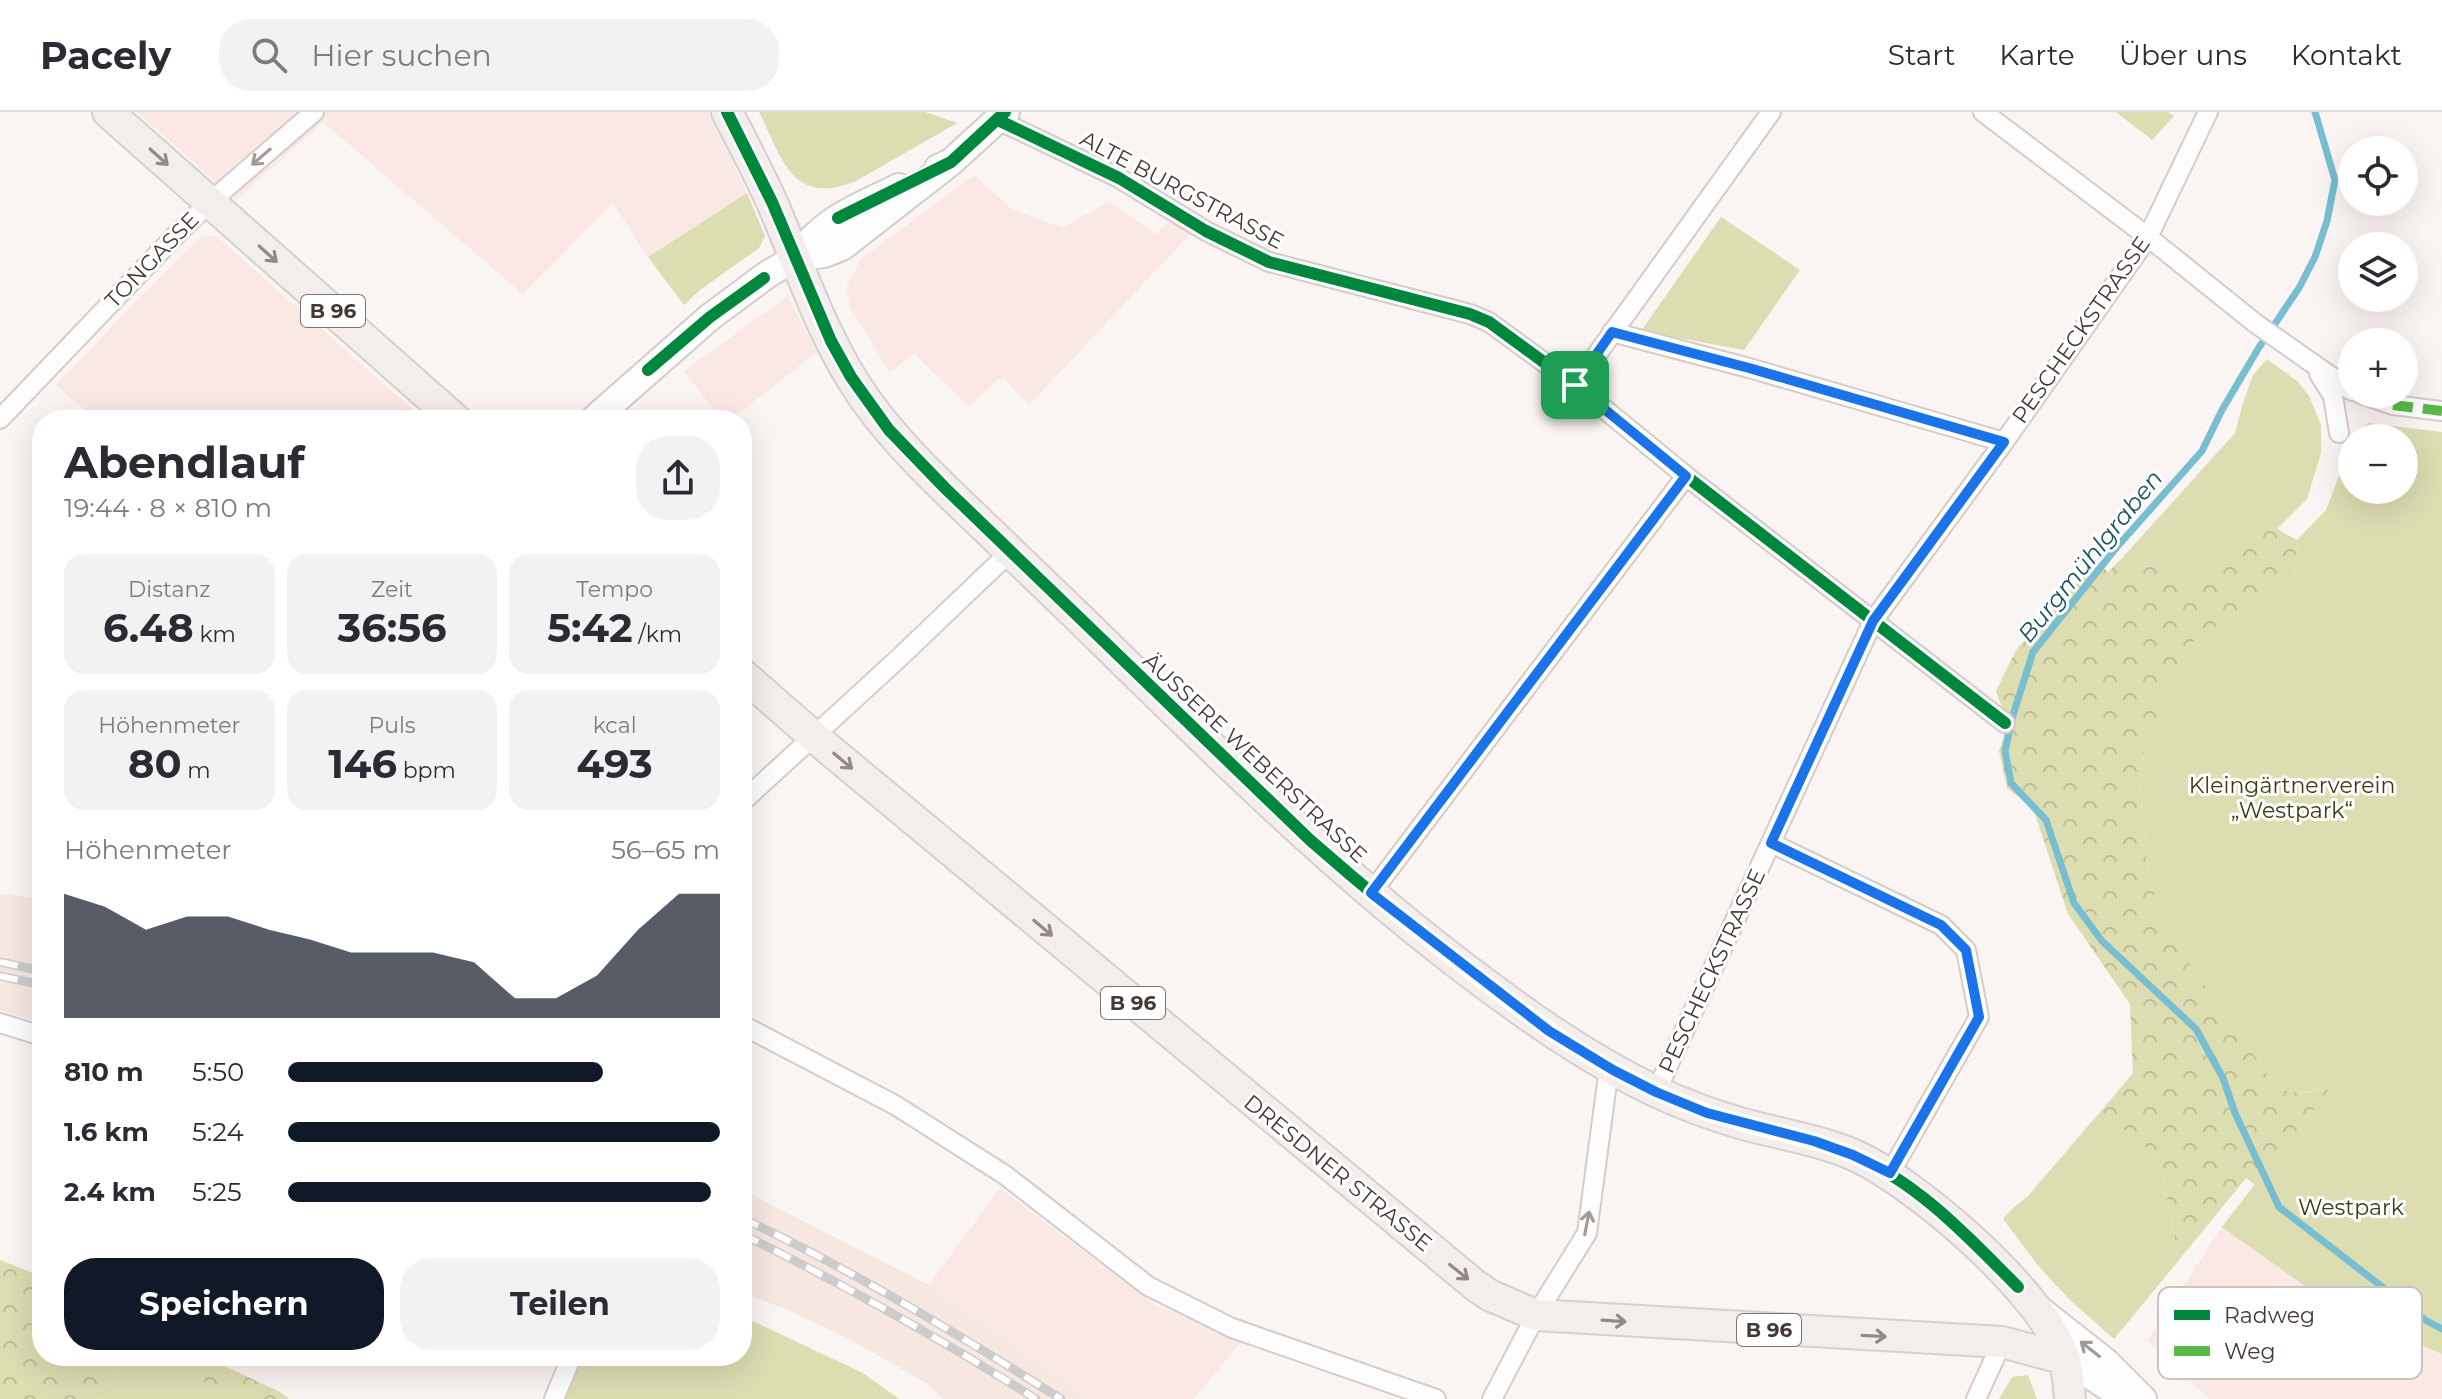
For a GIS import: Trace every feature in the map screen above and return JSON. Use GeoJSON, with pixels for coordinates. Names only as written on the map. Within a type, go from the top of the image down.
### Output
{"type":"FeatureCollection","features":[{"type":"Feature","properties":{"kind":"main road","name":"B 96"},"geometry":{"type":"LineString","coordinates":[[108,112],[445,410]]}},
{"type":"Feature","properties":{"kind":"main road","name":"ÄUSSERE WEBERSTRASSE"},"geometry":{"type":"LineString","coordinates":[[727,112],[761,177],[831,341],[864,397],[913,456],[1310,840],[1371,893],[1549,1031],[1613,1070],[1707,1113],[1827,1146],[1890,1173],[1925,1199],[2026,1295],[2053,1334],[2065,1359],[2126,1399]]}},
{"type":"Feature","properties":{"kind":"main road"},"geometry":{"type":"LineString","coordinates":[[604,410],[710,317],[768,274],[796,258],[809,239],[828,223],[951,162],[1002,116]]}},
{"type":"Feature","properties":{"kind":"main road","name":"DRESDNER STRASSE"},"geometry":{"type":"LineString","coordinates":[[752,683],[1491,1296],[1536,1315],[2002,1342],[2065,1359]]}},
{"type":"Feature","properties":{"kind":"main road"},"geometry":{"type":"LineString","coordinates":[[2069,1399],[2037,1362],[2002,1342],[2026,1295],[2106,1362],[2143,1399]]}},
{"type":"Feature","properties":{"kind":"main road"},"geometry":{"type":"LineString","coordinates":[[2065,1359],[2069,1399]]}},
{"type":"Feature","properties":{"kind":"street","name":"TONGASSE"},"geometry":{"type":"LineString","coordinates":[[0,419],[210,202],[314,112]]}},
{"type":"Feature","properties":{"kind":"street"},"geometry":{"type":"LineString","coordinates":[[1575,385],[1771,112]]}},
{"type":"Feature","properties":{"kind":"street"},"geometry":{"type":"LineString","coordinates":[[1983,112],[2255,323],[2338,382]]}},
{"type":"Feature","properties":{"kind":"street","name":"PESCHECKSTRASSE"},"geometry":{"type":"LineString","coordinates":[[1656,1092],[1873,621],[2148,237],[2208,112]]}},
{"type":"Feature","properties":{"kind":"street","name":"ALTE BURGSTRASSE"},"geometry":{"type":"LineString","coordinates":[[1002,116],[1119,178],[1206,231],[1269,262],[1470,314],[1489,322],[1575,385],[1686,476],[2005,723]]}},
{"type":"Feature","properties":{"kind":"street"},"geometry":{"type":"LineString","coordinates":[[1612,332],[2004,442]]}},
{"type":"Feature","properties":{"kind":"street"},"geometry":{"type":"LineString","coordinates":[[2313,365],[2333,396],[2338,427]]}},
{"type":"Feature","properties":{"kind":"street"},"geometry":{"type":"LineString","coordinates":[[2418,408],[2442,411]]}},
{"type":"Feature","properties":{"kind":"street"},"geometry":{"type":"LineString","coordinates":[[1371,893],[1686,476]]}},
{"type":"Feature","properties":{"kind":"street"},"geometry":{"type":"LineString","coordinates":[[752,793],[1010,552]]}},
{"type":"Feature","properties":{"kind":"street"},"geometry":{"type":"LineString","coordinates":[[1771,843],[1941,925],[1966,950],[1979,1017],[1890,1173]]}},
{"type":"Feature","properties":{"kind":"street"},"geometry":{"type":"LineString","coordinates":[[0,1023],[32,1033]]}},
{"type":"Feature","properties":{"kind":"street"},"geometry":{"type":"LineString","coordinates":[[752,1030],[920,1120],[1005,1175],[1148,1286],[1232,1328],[1436,1399]]}},
{"type":"Feature","properties":{"kind":"street"},"geometry":{"type":"LineString","coordinates":[[1492,1399],[1536,1315],[1587,1233],[1607,1083],[1613,1070]]}},
{"type":"Feature","properties":{"kind":"street"},"geometry":{"type":"LineString","coordinates":[[1976,1399],[2002,1342]]}},
{"type":"Feature","properties":{"kind":"street"},"geometry":{"type":"LineString","coordinates":[[554,1399],[568,1366]]}},
{"type":"Feature","properties":{"kind":"shaded area"},"geometry":{"type":"Polygon","coordinates":[[[137,112],[708,112],[747,193],[648,257],[613,203],[523,294],[323,122],[236,200],[137,112]]]}},
{"type":"Feature","properties":{"kind":"shaded area"},"geometry":{"type":"Polygon","coordinates":[[[974,175],[1012,209],[1062,228],[1109,202],[1155,234],[1172,220],[1191,233],[1029,405],[1005,379],[998,379],[969,407],[914,353],[890,373],[851,308],[846,288],[861,259],[974,175]]]}},
{"type":"Feature","properties":{"kind":"shaded area"},"geometry":{"type":"Polygon","coordinates":[[[216,236],[413,410],[85,410],[56,385],[201,237],[216,236]]]}},
{"type":"Feature","properties":{"kind":"shaded area"},"geometry":{"type":"Polygon","coordinates":[[[788,296],[817,352],[743,410],[714,410],[684,371],[788,296]]]}},
{"type":"Feature","properties":{"kind":"shaded area"},"geometry":{"type":"Polygon","coordinates":[[[0,894],[32,898],[32,1020],[0,1010],[0,894]]]}},
{"type":"Feature","properties":{"kind":"shaded area"},"geometry":{"type":"Polygon","coordinates":[[[1000,1188],[1153,1304],[1243,1340],[1193,1399],[1090,1399],[929,1285],[1000,1188]]]}},
{"type":"Feature","properties":{"kind":"shaded area"},"geometry":{"type":"Polygon","coordinates":[[[752,1195],[929,1285],[1090,1399],[943,1399],[928,1384],[851,1340],[752,1296],[752,1195]]]}},
{"type":"Feature","properties":{"kind":"shaded area"},"geometry":{"type":"Polygon","coordinates":[[[2222,1227],[2307,1287],[2183,1287],[2222,1227]]]}},
{"type":"Feature","properties":{"kind":"shaded area"},"geometry":{"type":"Polygon","coordinates":[[[2158,1324],[2158,1351],[2147,1341],[2158,1324]]]}},
{"type":"Feature","properties":{"kind":"shaded area"},"geometry":{"type":"Polygon","coordinates":[[[2422,1345],[2442,1354],[2442,1399],[2209,1399],[2188,1379],[2422,1379],[2422,1345]]]}},
{"type":"Feature","properties":{"kind":"green space"},"geometry":{"type":"Polygon","coordinates":[[[759,112],[925,112],[957,123],[856,181],[817,188],[803,183],[792,174],[759,112]]]}},
{"type":"Feature","properties":{"kind":"green space"},"geometry":{"type":"Polygon","coordinates":[[[2116,112],[2168,112],[2174,116],[2152,140],[2116,112]]]}},
{"type":"Feature","properties":{"kind":"green space"},"geometry":{"type":"Polygon","coordinates":[[[747,193],[765,236],[759,248],[684,305],[648,257],[747,193]]]}},
{"type":"Feature","properties":{"kind":"green space"},"geometry":{"type":"Polygon","coordinates":[[[1721,217],[1800,270],[1744,350],[1641,331],[1721,217]]]}},
{"type":"Feature","properties":{"kind":"green space"},"geometry":{"type":"Polygon","coordinates":[[[2267,359],[2297,381],[2309,396],[2321,425],[2321,453],[2307,499],[2277,529],[2261,517],[2242,543],[2200,580],[2123,557],[2235,433],[2253,375],[2267,359]]]}},
{"type":"Feature","properties":{"kind":"green space","name":"Kleingärtnerverein „Westpark“"},"geometry":{"type":"Polygon","coordinates":[[[2418,429],[2442,432],[2442,1354],[2422,1345],[2422,1287],[2307,1287],[2222,1227],[2334,1082],[2307,1092],[2277,1088],[2171,937],[2156,902],[2147,862],[2140,790],[2145,742],[2185,647],[2294,577],[2297,540],[2326,510],[2338,479],[2338,504],[2418,504],[2418,429]]]}},
{"type":"Feature","properties":{"kind":"green space"},"geometry":{"type":"Polygon","coordinates":[[[2261,516],[2297,540],[2294,577],[2185,647],[2145,743],[2140,790],[2147,862],[2156,902],[2171,937],[2277,1088],[2308,1092],[2337,1079],[2255,1185],[2246,1178],[2179,1260],[2159,1157],[2101,1111],[2133,1073],[2130,1004],[2068,914],[2033,808],[2007,788],[1999,751],[2008,724],[1996,691],[2016,650],[2097,561],[2108,572],[2123,557],[2200,580],[2242,543],[2261,516]]]}},
{"type":"Feature","properties":{"kind":"green space"},"geometry":{"type":"Polygon","coordinates":[[[2101,1111],[2159,1157],[2179,1260],[2114,1339],[2040,1268],[2003,1219],[2028,1196],[2101,1111]]]}},
{"type":"Feature","properties":{"kind":"green space"},"geometry":{"type":"Polygon","coordinates":[[[0,1260],[32,1273],[32,1366],[122,1366],[97,1399],[0,1399],[0,1260]]]}},
{"type":"Feature","properties":{"kind":"green space"},"geometry":{"type":"Polygon","coordinates":[[[752,1321],[863,1373],[899,1399],[564,1399],[579,1366],[752,1366],[752,1321]]]}},
{"type":"Feature","properties":{"kind":"green space"},"geometry":{"type":"Polygon","coordinates":[[[122,1366],[176,1366],[243,1399],[97,1399],[122,1366]]]}},
{"type":"Feature","properties":{"kind":"green space"},"geometry":{"type":"Polygon","coordinates":[[[169,1366],[224,1366],[289,1399],[241,1399],[169,1366]]]}},
{"type":"Feature","properties":{"kind":"green space"},"geometry":{"type":"Polygon","coordinates":[[[2028,1375],[2037,1399],[1999,1399],[2012,1377],[2028,1375]]]}},
{"type":"Feature","properties":{"kind":"waterway","name":"Burgmühlgraben"},"geometry":{"type":"LineString","coordinates":[[2315,112],[2335,180],[2327,221],[2315,257],[2299,288],[2222,410],[2202,451],[2116,548],[2033,652],[2005,751],[2011,783],[2046,820],[2074,903],[2102,941],[2196,1029],[2223,1078],[2235,1113],[2279,1207],[2382,1287]]}},
{"type":"Feature","properties":{"kind":"waterway","name":"Burgmühlgraben"},"geometry":{"type":"LineString","coordinates":[[2422,1318],[2442,1329]]}},
{"type":"Feature","properties":{"kind":"railway"},"geometry":{"type":"LineString","coordinates":[[0,962],[32,969]]}},
{"type":"Feature","properties":{"kind":"railway"},"geometry":{"type":"LineString","coordinates":[[0,976],[32,983]]}},
{"type":"Feature","properties":{"kind":"railway"},"geometry":{"type":"LineString","coordinates":[[752,1223],[904,1304],[1061,1399]]}},
{"type":"Feature","properties":{"kind":"railway"},"geometry":{"type":"LineString","coordinates":[[752,1239],[891,1313],[1036,1399]]}},
{"type":"Feature","properties":{"kind":"marked path"},"geometry":{"type":"LineString","coordinates":[[2418,408],[2442,411]]}},
{"type":"Feature","properties":{"kind":"cycle path"},"geometry":{"type":"LineString","coordinates":[[727,112],[772,202],[831,341],[851,377],[889,430],[945,488],[1310,840],[1443,950],[1581,1051],[1645,1086],[1693,1107],[1826,1145],[1877,1167],[1942,1213],[2018,1287]]}},
{"type":"Feature","properties":{"kind":"cycle path"},"geometry":{"type":"LineString","coordinates":[[838,218],[951,162],[1005,112]]}},
{"type":"Feature","properties":{"kind":"cycle path"},"geometry":{"type":"LineString","coordinates":[[998,120],[1119,178],[1206,231],[1269,262],[1470,314],[1489,322],[1575,385],[1686,476],[2005,723]]}},
{"type":"Feature","properties":{"kind":"cycle path"},"geometry":{"type":"LineString","coordinates":[[648,370],[710,317],[764,278]]}},
{"type":"Feature","properties":{"kind":"route"},"geometry":{"type":"LineString","coordinates":[[1612,332],[2004,442],[1873,621],[1771,843],[1941,925],[1966,950],[1979,1017],[1890,1173],[1814,1141],[1707,1113],[1613,1070],[1549,1031],[1371,893],[1686,476],[1575,385],[1612,332]]}},
{"type":"Feature","properties":{"kind":"park label","name":"Westpark"},"geometry":{"type":"Point","coordinates":[2351,1207]}}]}
